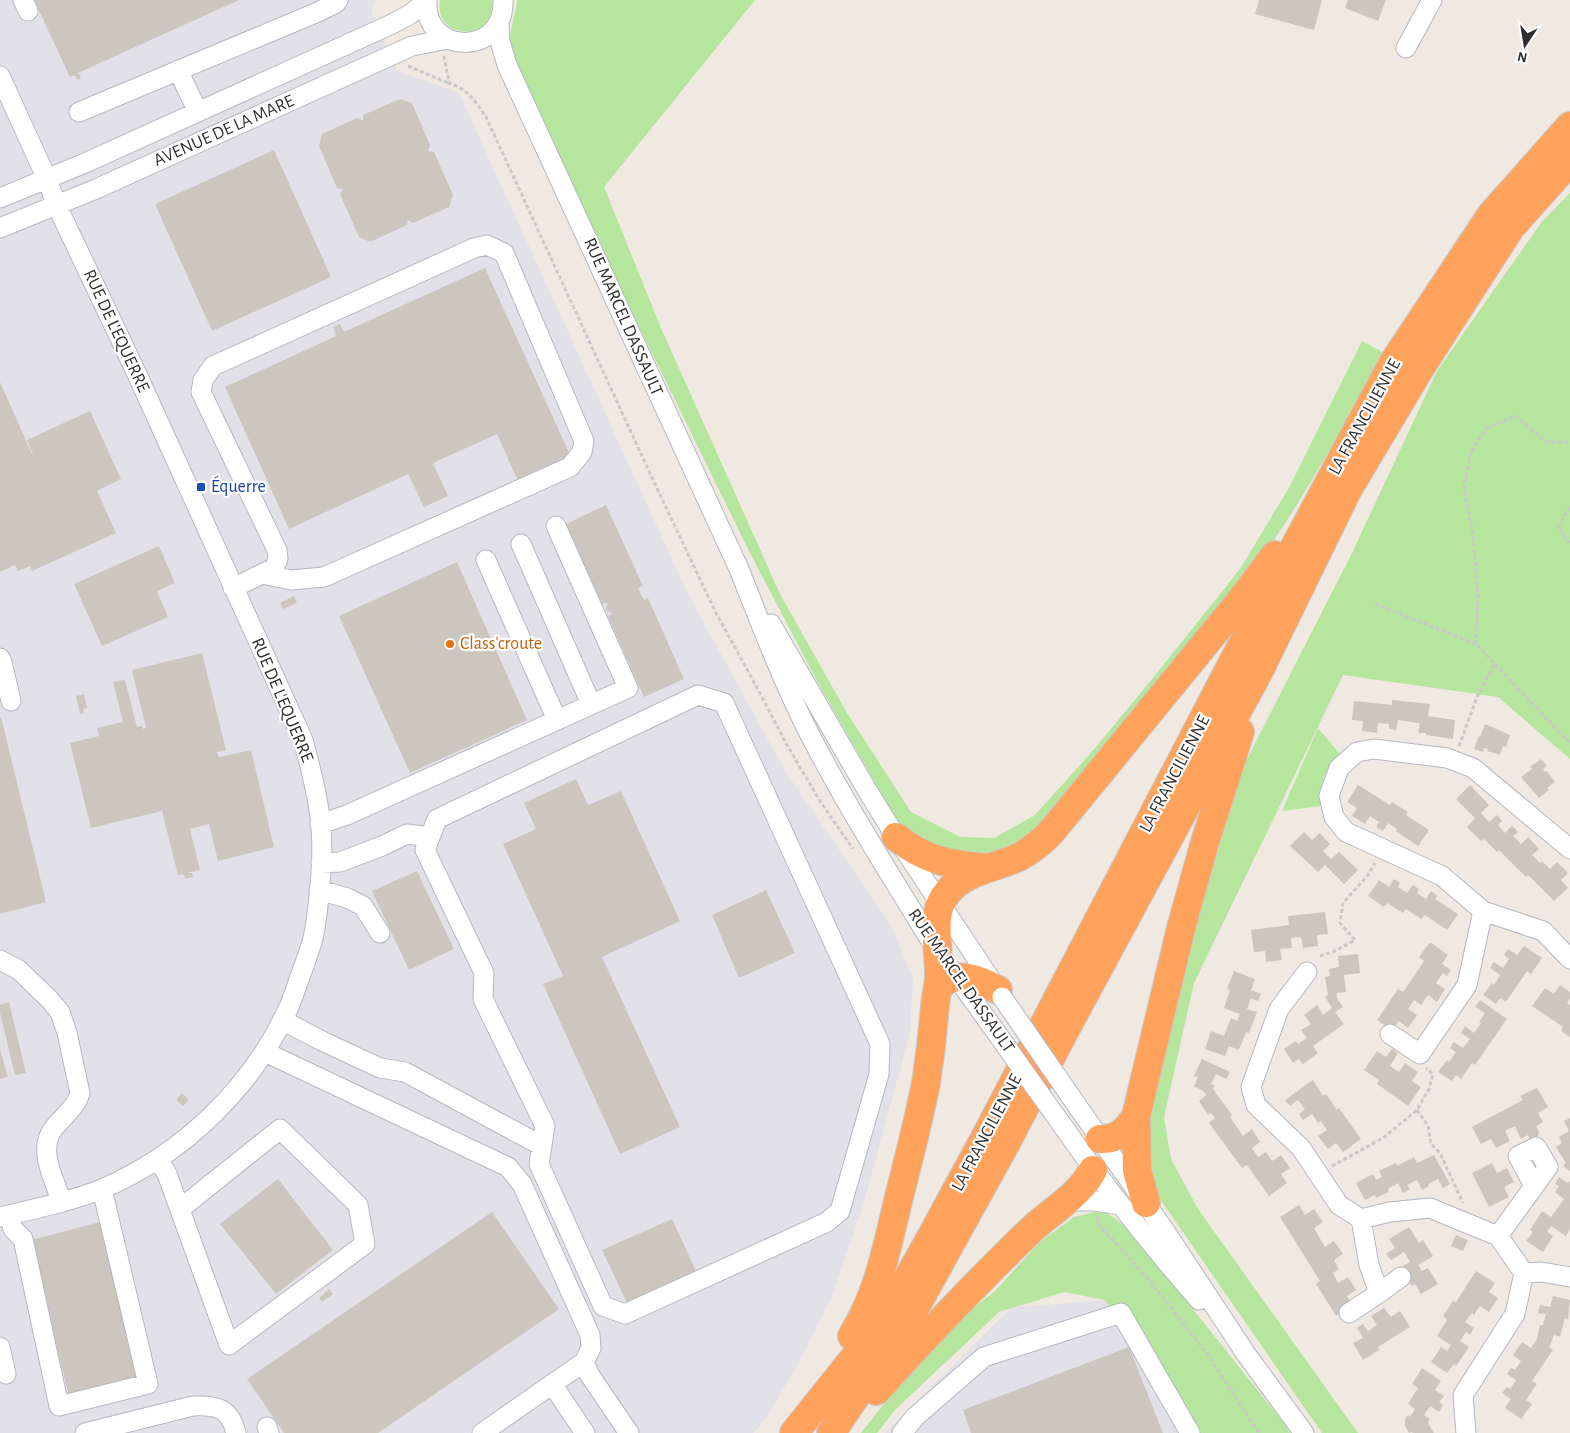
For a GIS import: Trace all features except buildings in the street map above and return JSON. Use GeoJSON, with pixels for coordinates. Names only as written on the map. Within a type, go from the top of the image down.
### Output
{"type":"FeatureCollection","features":[{"type":"Feature","properties":{"kind":"highway","name":"LA FRANCILIENNE"},"geometry":{"type":"LineString","coordinates":[[793,1433],[866,1343],[900,1292],[930,1239],[1393,363],[1491,216],[1570,126]]}},
{"type":"Feature","properties":{"kind":"highway","name":"LA FRANCILIENNE"},"geometry":{"type":"LineString","coordinates":[[831,1433],[916,1306],[1006,1143],[1259,672],[1348,489],[1418,370],[1512,227],[1570,161]]}},
{"type":"Feature","properties":{"kind":"highway"},"geometry":{"type":"LineString","coordinates":[[793,1433],[859,1326],[876,1286],[921,1109],[931,1048],[947,983],[938,953],[937,930],[941,903],[956,884],[986,868],[1004,863],[1032,850],[1052,831],[1228,617],[1279,550],[1307,524]]}},
{"type":"Feature","properties":{"kind":"highway"},"geometry":{"type":"LineString","coordinates":[[1133,1204],[1137,1170],[1136,1116],[1181,928],[1205,842],[1259,672]]}},
{"type":"Feature","properties":{"kind":"highway"},"geometry":{"type":"LineString","coordinates":[[896,837],[908,847],[931,858],[946,863],[986,868]]}},
{"type":"Feature","properties":{"kind":"highway"},"geometry":{"type":"LineString","coordinates":[[947,983],[970,978],[987,983],[1000,993]]}},
{"type":"Feature","properties":{"kind":"highway"},"geometry":{"type":"LineString","coordinates":[[1100,1139],[1116,1137],[1123,1133],[1129,1128],[1136,1116]]}},
{"type":"Feature","properties":{"kind":"highway"},"geometry":{"type":"LineString","coordinates":[[838,1433],[976,1284],[1032,1229],[1066,1201],[1085,1182],[1093,1170]]}},
{"type":"Feature","properties":{"kind":"street"},"geometry":{"type":"LineString","coordinates":[[79,112],[318,12],[336,3],[338,0]]}},
{"type":"Feature","properties":{"kind":"street","name":"RUE MARCEL DASSAULT"},"geometry":{"type":"LineString","coordinates":[[503,0],[499,22],[500,41],[507,65],[739,569],[770,648],[808,732],[889,874],[938,953]]}},
{"type":"Feature","properties":{"kind":"street"},"geometry":{"type":"LineString","coordinates":[[1406,48],[1432,0]]}},
{"type":"Feature","properties":{"kind":"street"},"geometry":{"type":"LineString","coordinates":[[427,1],[428,13],[432,23],[445,45]]}},
{"type":"Feature","properties":{"kind":"street","name":"AVENUE DE LA MARE"},"geometry":{"type":"LineString","coordinates":[[0,198],[94,160],[402,19],[427,1]]}},
{"type":"Feature","properties":{"kind":"street"},"geometry":{"type":"LineString","coordinates":[[468,43],[485,38],[499,22]]}},
{"type":"Feature","properties":{"kind":"street","name":"RUE MARCEL DASSAULT"},"geometry":{"type":"LineString","coordinates":[[445,45],[468,43],[489,50],[507,65]]}},
{"type":"Feature","properties":{"kind":"street","name":"AVENUE DE LA MARE"},"geometry":{"type":"LineString","coordinates":[[0,228],[57,206],[412,46],[445,45]]}},
{"type":"Feature","properties":{"kind":"street"},"geometry":{"type":"LineString","coordinates":[[178,70],[198,112]]}},
{"type":"Feature","properties":{"kind":"street","name":"RUE DE L'EQUERRE"},"geometry":{"type":"LineString","coordinates":[[0,76],[47,179],[57,206],[136,372],[302,740],[312,776],[320,824],[321,863],[312,941],[289,1008],[266,1052],[239,1088],[211,1118],[183,1141],[158,1159],[135,1172],[102,1189],[62,1202],[4,1216]]}},
{"type":"Feature","properties":{"kind":"street"},"geometry":{"type":"LineString","coordinates":[[233,588],[274,568],[278,559],[277,550],[200,392],[203,380],[213,366],[474,248],[487,245],[504,254],[584,441],[582,452],[570,466],[324,577],[291,580],[262,574]]}},
{"type":"Feature","properties":{"kind":"street"},"geometry":{"type":"LineString","coordinates":[[320,824],[347,815],[628,688],[556,526]]}},
{"type":"Feature","properties":{"kind":"street"},"geometry":{"type":"LineString","coordinates":[[521,544],[591,704]]}},
{"type":"Feature","properties":{"kind":"street"},"geometry":{"type":"LineString","coordinates":[[486,560],[557,720]]}},
{"type":"Feature","properties":{"kind":"street","name":"RUE MARCEL DASSAULT"},"geometry":{"type":"LineString","coordinates":[[739,569],[896,837],[1100,1139],[1156,1251],[1246,1354]]}},
{"type":"Feature","properties":{"kind":"street"},"geometry":{"type":"LineString","coordinates":[[0,658],[11,701]]}},
{"type":"Feature","properties":{"kind":"street"},"geometry":{"type":"LineString","coordinates":[[698,695],[724,703],[880,1044],[879,1074],[840,1211],[826,1222],[625,1314],[604,1306],[539,1164],[545,1126],[482,999],[484,973],[425,850],[430,837],[437,819],[698,695]]}},
{"type":"Feature","properties":{"kind":"street"},"geometry":{"type":"LineString","coordinates":[[1570,849],[1473,768],[1448,758],[1374,749],[1357,752],[1339,768],[1329,796],[1334,817],[1346,832],[1442,876],[1483,911],[1543,931],[1570,959]]}},
{"type":"Feature","properties":{"kind":"street"},"geometry":{"type":"LineString","coordinates":[[321,863],[340,862],[407,834],[430,837]]}},
{"type":"Feature","properties":{"kind":"street"},"geometry":{"type":"LineString","coordinates":[[319,890],[347,898],[363,906],[380,934]]}},
{"type":"Feature","properties":{"kind":"street"},"geometry":{"type":"LineString","coordinates":[[1390,1034],[1420,1054],[1467,985],[1483,911]]}},
{"type":"Feature","properties":{"kind":"street"},"geometry":{"type":"LineString","coordinates":[[0,960],[19,970],[50,1000],[60,1012],[67,1033],[80,1093],[78,1101],[51,1131],[47,1140],[50,1168],[62,1202]]}},
{"type":"Feature","properties":{"kind":"street"},"geometry":{"type":"LineString","coordinates":[[1307,972],[1279,1009],[1252,1087],[1256,1105],[1301,1148],[1339,1205],[1361,1219],[1390,1212],[1430,1208],[1498,1236],[1524,1273],[1515,1314],[1463,1395],[1466,1433]]}},
{"type":"Feature","properties":{"kind":"street","name":"RUE MARCEL DASSAULT"},"geometry":{"type":"LineString","coordinates":[[947,983],[988,1021],[1093,1170],[1133,1204],[1304,1433]]}},
{"type":"Feature","properties":{"kind":"street"},"geometry":{"type":"LineString","coordinates":[[282,1020],[322,1042],[380,1068],[405,1072],[542,1146]]}},
{"type":"Feature","properties":{"kind":"street"},"geometry":{"type":"LineString","coordinates":[[266,1052],[508,1167],[522,1184],[590,1335],[591,1348],[584,1362],[482,1433]]}},
{"type":"Feature","properties":{"kind":"street"},"geometry":{"type":"LineString","coordinates":[[158,1159],[167,1174],[180,1208],[229,1345],[365,1244],[358,1205],[280,1129],[180,1208]]}},
{"type":"Feature","properties":{"kind":"street"},"geometry":{"type":"LineString","coordinates":[[1093,1170],[1100,1139]]}},
{"type":"Feature","properties":{"kind":"street"},"geometry":{"type":"LineString","coordinates":[[1498,1236],[1534,1186]]}},
{"type":"Feature","properties":{"kind":"street"},"geometry":{"type":"LineString","coordinates":[[4,1216],[23,1239],[59,1406],[148,1384],[102,1189]]}},
{"type":"Feature","properties":{"kind":"street"},"geometry":{"type":"LineString","coordinates":[[1066,1201],[1133,1204]]}},
{"type":"Feature","properties":{"kind":"street"},"geometry":{"type":"LineString","coordinates":[[1361,1219],[1369,1265],[1379,1293]]}},
{"type":"Feature","properties":{"kind":"street"},"geometry":{"type":"LineString","coordinates":[[1524,1273],[1541,1272],[1570,1277]]}},
{"type":"Feature","properties":{"kind":"street"},"geometry":{"type":"LineString","coordinates":[[1349,1313],[1400,1277]]}},
{"type":"Feature","properties":{"kind":"street"},"geometry":{"type":"LineString","coordinates":[[902,1433],[915,1417],[984,1357],[1121,1313],[1190,1433]]}},
{"type":"Feature","properties":{"kind":"street"},"geometry":{"type":"LineString","coordinates":[[0,1347],[6,1374]]}},
{"type":"Feature","properties":{"kind":"street"},"geometry":{"type":"LineString","coordinates":[[584,1362],[589,1374],[629,1433]]}},
{"type":"Feature","properties":{"kind":"street"},"geometry":{"type":"LineString","coordinates":[[552,1384],[585,1433]]}},
{"type":"Feature","properties":{"kind":"street"},"geometry":{"type":"LineString","coordinates":[[85,1433],[193,1406],[214,1406],[222,1410],[233,1423],[236,1433]]}},
{"type":"Feature","properties":{"kind":"path"},"geometry":{"type":"LineString","coordinates":[[445,45],[449,83]]}},
{"type":"Feature","properties":{"kind":"path"},"geometry":{"type":"LineString","coordinates":[[410,60],[405,63],[409,67],[463,89],[486,117],[716,613],[787,745],[820,801],[856,854]]}},
{"type":"Feature","properties":{"kind":"path"},"geometry":{"type":"LineString","coordinates":[[1476,644],[1478,596],[1473,536],[1464,487],[1471,451],[1487,428],[1516,416],[1546,442],[1570,442]]}},
{"type":"Feature","properties":{"kind":"path"},"geometry":{"type":"LineString","coordinates":[[1570,507],[1558,528],[1570,544]]}},
{"type":"Feature","properties":{"kind":"path"},"geometry":{"type":"LineString","coordinates":[[1375,604],[1476,644],[1570,743]]}},
{"type":"Feature","properties":{"kind":"path"},"geometry":{"type":"LineString","coordinates":[[1454,761],[1476,697],[1495,663]]}},
{"type":"Feature","properties":{"kind":"path"},"geometry":{"type":"LineString","coordinates":[[1320,956],[1333,952],[1354,940],[1340,923],[1343,903],[1368,875],[1383,850]]}},
{"type":"Feature","properties":{"kind":"path"},"geometry":{"type":"LineString","coordinates":[[1318,1174],[1383,1138],[1417,1110],[1429,1089],[1433,1074],[1420,1062]]}},
{"type":"Feature","properties":{"kind":"path"},"geometry":{"type":"LineString","coordinates":[[1417,1110],[1428,1126],[1431,1144],[1440,1153],[1466,1210],[1466,1223]]}},
{"type":"Feature","properties":{"kind":"path"},"geometry":{"type":"LineString","coordinates":[[1096,1210],[1100,1227],[1142,1272],[1180,1318],[1208,1355],[1259,1433]]}},
{"type":"Feature","properties":{"kind":"shaded area"},"geometry":{"type":"Polygon","coordinates":[[[0,0],[375,0],[371,11],[396,70],[459,93],[688,594],[784,769],[892,927],[913,979],[910,1033],[862,1209],[831,1299],[797,1366],[766,1418],[753,1433],[0,1433],[0,0]]]}},
{"type":"Feature","properties":{"kind":"shaded area"},"geometry":{"type":"Polygon","coordinates":[[[1105,1300],[1192,1433],[885,1433],[1011,1308],[1105,1300]]]}},
{"type":"Feature","properties":{"kind":"green space"},"geometry":{"type":"Polygon","coordinates":[[[440,0],[492,0],[491,14],[485,24],[475,30],[465,32],[454,29],[446,23],[440,13],[440,0]]]}},
{"type":"Feature","properties":{"kind":"green space"},"geometry":{"type":"Polygon","coordinates":[[[517,0],[755,0],[604,187],[661,328],[780,594],[847,713],[911,812],[960,837],[994,838],[1035,815],[1096,747],[1240,569],[1290,486],[1362,341],[1386,354],[1300,500],[1256,568],[1023,847],[970,861],[908,834],[892,812],[818,683],[749,551],[632,312],[516,64],[510,47],[510,39],[517,0]]]}},
{"type":"Feature","properties":{"kind":"green space"},"geometry":{"type":"Polygon","coordinates":[[[1570,193],[1570,759],[1498,697],[1343,675],[1194,983],[1164,1117],[1171,1159],[1198,1209],[1358,1433],[1322,1433],[1153,1189],[1142,1136],[1176,992],[1243,767],[1351,555],[1437,371],[1541,223],[1570,193]]]}},
{"type":"Feature","properties":{"kind":"green space"},"geometry":{"type":"Polygon","coordinates":[[[1318,728],[1340,754],[1330,766],[1324,778],[1321,791],[1321,806],[1282,811],[1318,728]]]}},
{"type":"Feature","properties":{"kind":"green space"},"geometry":{"type":"Polygon","coordinates":[[[1095,1212],[1107,1213],[1129,1229],[1290,1433],[1195,1433],[1105,1300],[1064,1292],[999,1312],[895,1410],[877,1433],[861,1433],[939,1334],[994,1292],[1040,1242],[1074,1217],[1095,1212]]]}},
{"type":"Feature","properties":{"kind":"place","name":"Équerre"},"geometry":{"type":"Point","coordinates":[201,487]}},
{"type":"Feature","properties":{"kind":"place","name":"Class'croute"},"geometry":{"type":"Point","coordinates":[450,644]}}]}
